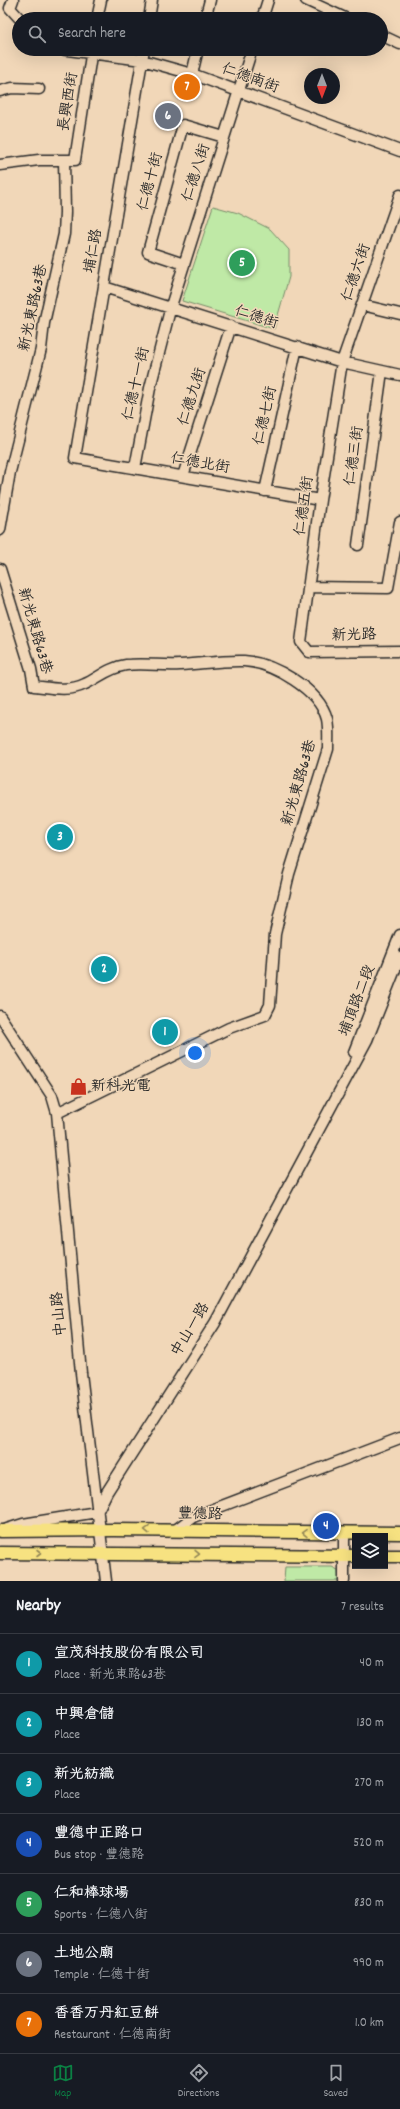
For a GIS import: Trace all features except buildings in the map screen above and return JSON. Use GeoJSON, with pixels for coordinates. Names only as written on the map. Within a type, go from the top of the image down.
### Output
{"type":"FeatureCollection","features":[{"type":"Feature","properties":{"kind":"main road","name":"豐德路"},"geometry":{"type":"LineString","coordinates":[[0,1531],[99,1530],[400,1533]]}},
{"type":"Feature","properties":{"kind":"main road"},"geometry":{"type":"LineString","coordinates":[[0,1552],[349,1556]]}},
{"type":"Feature","properties":{"kind":"main road"},"geometry":{"type":"LineString","coordinates":[[388,1556],[400,1556]]}},
{"type":"Feature","properties":{"kind":"street"},"geometry":{"type":"LineString","coordinates":[[98,12],[101,0]]}},
{"type":"Feature","properties":{"kind":"street"},"geometry":{"type":"LineString","coordinates":[[150,12],[152,0]]}},
{"type":"Feature","properties":{"kind":"street"},"geometry":{"type":"LineString","coordinates":[[207,12],[210,0]]}},
{"type":"Feature","properties":{"kind":"street"},"geometry":{"type":"LineString","coordinates":[[264,12],[268,0]]}},
{"type":"Feature","properties":{"kind":"street"},"geometry":{"type":"LineString","coordinates":[[306,0],[332,12]]}},
{"type":"Feature","properties":{"kind":"street"},"geometry":{"type":"LineString","coordinates":[[388,38],[400,44]]}},
{"type":"Feature","properties":{"kind":"street","name":"長興西街"},"geometry":{"type":"LineString","coordinates":[[64,160],[75,160],[91,56]]}},
{"type":"Feature","properties":{"kind":"street","name":"仁德南街"},"geometry":{"type":"LineString","coordinates":[[120,56],[142,60],[192,74],[400,151]]}},
{"type":"Feature","properties":{"kind":"street","name":"埔仁路"},"geometry":{"type":"LineString","coordinates":[[75,458],[143,56]]}},
{"type":"Feature","properties":{"kind":"street"},"geometry":{"type":"LineString","coordinates":[[192,74],[196,56]]}},
{"type":"Feature","properties":{"kind":"street","name":"仁德八街"},"geometry":{"type":"LineString","coordinates":[[171,306],[250,56]]}},
{"type":"Feature","properties":{"kind":"street"},"geometry":{"type":"LineString","coordinates":[[0,91],[12,88],[39,89]]}},
{"type":"Feature","properties":{"kind":"street","name":"仁德十街"},"geometry":{"type":"LineString","coordinates":[[184,264],[148,252],[183,125],[224,137]]}},
{"type":"Feature","properties":{"kind":"street"},"geometry":{"type":"LineString","coordinates":[[0,165],[38,160],[64,160]]}},
{"type":"Feature","properties":{"kind":"street","name":"新光東路63巷"},"geometry":{"type":"LineString","coordinates":[[0,530],[10,472],[39,355],[44,323],[64,234],[64,160]]}},
{"type":"Feature","properties":{"kind":"street","name":"仁德六街"},"geometry":{"type":"LineString","coordinates":[[342,362],[400,195]]}},
{"type":"Feature","properties":{"kind":"street","name":"仁德街"},"geometry":{"type":"LineString","coordinates":[[104,287],[171,306],[342,362],[400,375]]}},
{"type":"Feature","properties":{"kind":"street"},"geometry":{"type":"LineString","coordinates":[[362,305],[400,314]]}},
{"type":"Feature","properties":{"kind":"street","name":"仁德十一街"},"geometry":{"type":"LineString","coordinates":[[135,468],[150,388],[171,306]]}},
{"type":"Feature","properties":{"kind":"street","name":"仁德九街"},"geometry":{"type":"LineString","coordinates":[[183,476],[231,326]]}},
{"type":"Feature","properties":{"kind":"street","name":"仁德七街"},"geometry":{"type":"LineString","coordinates":[[265,491],[297,347]]}},
{"type":"Feature","properties":{"kind":"street","name":"仁德五街"},"geometry":{"type":"LineString","coordinates":[[308,652],[300,642],[309,588],[320,500],[342,362]]}},
{"type":"Feature","properties":{"kind":"street","name":"仁德三街"},"geometry":{"type":"LineString","coordinates":[[358,545],[382,371]]}},
{"type":"Feature","properties":{"kind":"street","name":"仁德北街"},"geometry":{"type":"LineString","coordinates":[[75,458],[320,500]]}},
{"type":"Feature","properties":{"kind":"street"},"geometry":{"type":"LineString","coordinates":[[309,588],[388,588],[400,522]]}},
{"type":"Feature","properties":{"kind":"street","name":"新光東路63巷"},"geometry":{"type":"LineString","coordinates":[[0,569],[31,669],[34,686],[62,689],[84,685],[110,669],[125,665],[152,666],[244,661],[280,671],[304,689],[321,707],[327,719],[329,736],[328,749],[289,874],[275,934],[270,1005],[265,1015],[229,1028],[57,1113]]}},
{"type":"Feature","properties":{"kind":"street","name":"新光路"},"geometry":{"type":"LineString","coordinates":[[308,652],[400,651]]}},
{"type":"Feature","properties":{"kind":"street","name":"埔頂路二段"},"geometry":{"type":"LineString","coordinates":[[345,1078],[400,935]]}},
{"type":"Feature","properties":{"kind":"street","name":"埔頂路二段"},"geometry":{"type":"LineString","coordinates":[[321,1122],[367,1040],[400,957]]}},
{"type":"Feature","properties":{"kind":"street","name":"中山路"},"geometry":{"type":"LineString","coordinates":[[0,1016],[52,1096],[57,1113],[81,1373],[97,1512]]}},
{"type":"Feature","properties":{"kind":"street","name":"中山一路"},"geometry":{"type":"LineString","coordinates":[[97,1512],[107,1492],[215,1323],[321,1122]]}},
{"type":"Feature","properties":{"kind":"street"},"geometry":{"type":"LineString","coordinates":[[174,1531],[193,1517],[400,1438]]}},
{"type":"Feature","properties":{"kind":"street"},"geometry":{"type":"LineString","coordinates":[[0,1531],[23,1524],[97,1512],[106,1581]]}},
{"type":"Feature","properties":{"kind":"street"},"geometry":{"type":"LineString","coordinates":[[344,1533],[349,1556],[344,1581]]}},
{"type":"Feature","properties":{"kind":"green space"},"geometry":{"type":"Polygon","coordinates":[[[213,206],[238,213],[270,229],[289,250],[289,277],[274,329],[182,301],[213,206]]]}},
{"type":"Feature","properties":{"kind":"green space"},"geometry":{"type":"Polygon","coordinates":[[[285,1567],[332,1567],[338,1570],[339,1581],[284,1581],[285,1567]]]}},
{"type":"Feature","properties":{"kind":"place","name":"香香万丹紅豆餅"},"geometry":{"type":"Point","coordinates":[187,87]}},
{"type":"Feature","properties":{"kind":"place","name":"土地公廟"},"geometry":{"type":"Point","coordinates":[168,116]}},
{"type":"Feature","properties":{"kind":"place","name":"仁和棒球場"},"geometry":{"type":"Point","coordinates":[242,263]}},
{"type":"Feature","properties":{"kind":"place","name":"新光紡織"},"geometry":{"type":"Point","coordinates":[60,837]}},
{"type":"Feature","properties":{"kind":"place","name":"中興倉儲"},"geometry":{"type":"Point","coordinates":[104,969]}},
{"type":"Feature","properties":{"kind":"place","name":"宣茂科技股份有限公司"},"geometry":{"type":"Point","coordinates":[165,1032]}},
{"type":"Feature","properties":{"kind":"place","name":"新科光電"},"geometry":{"type":"Point","coordinates":[78,1087]}},
{"type":"Feature","properties":{"kind":"place","name":"豐德中正路口"},"geometry":{"type":"Point","coordinates":[326,1526]}}]}
